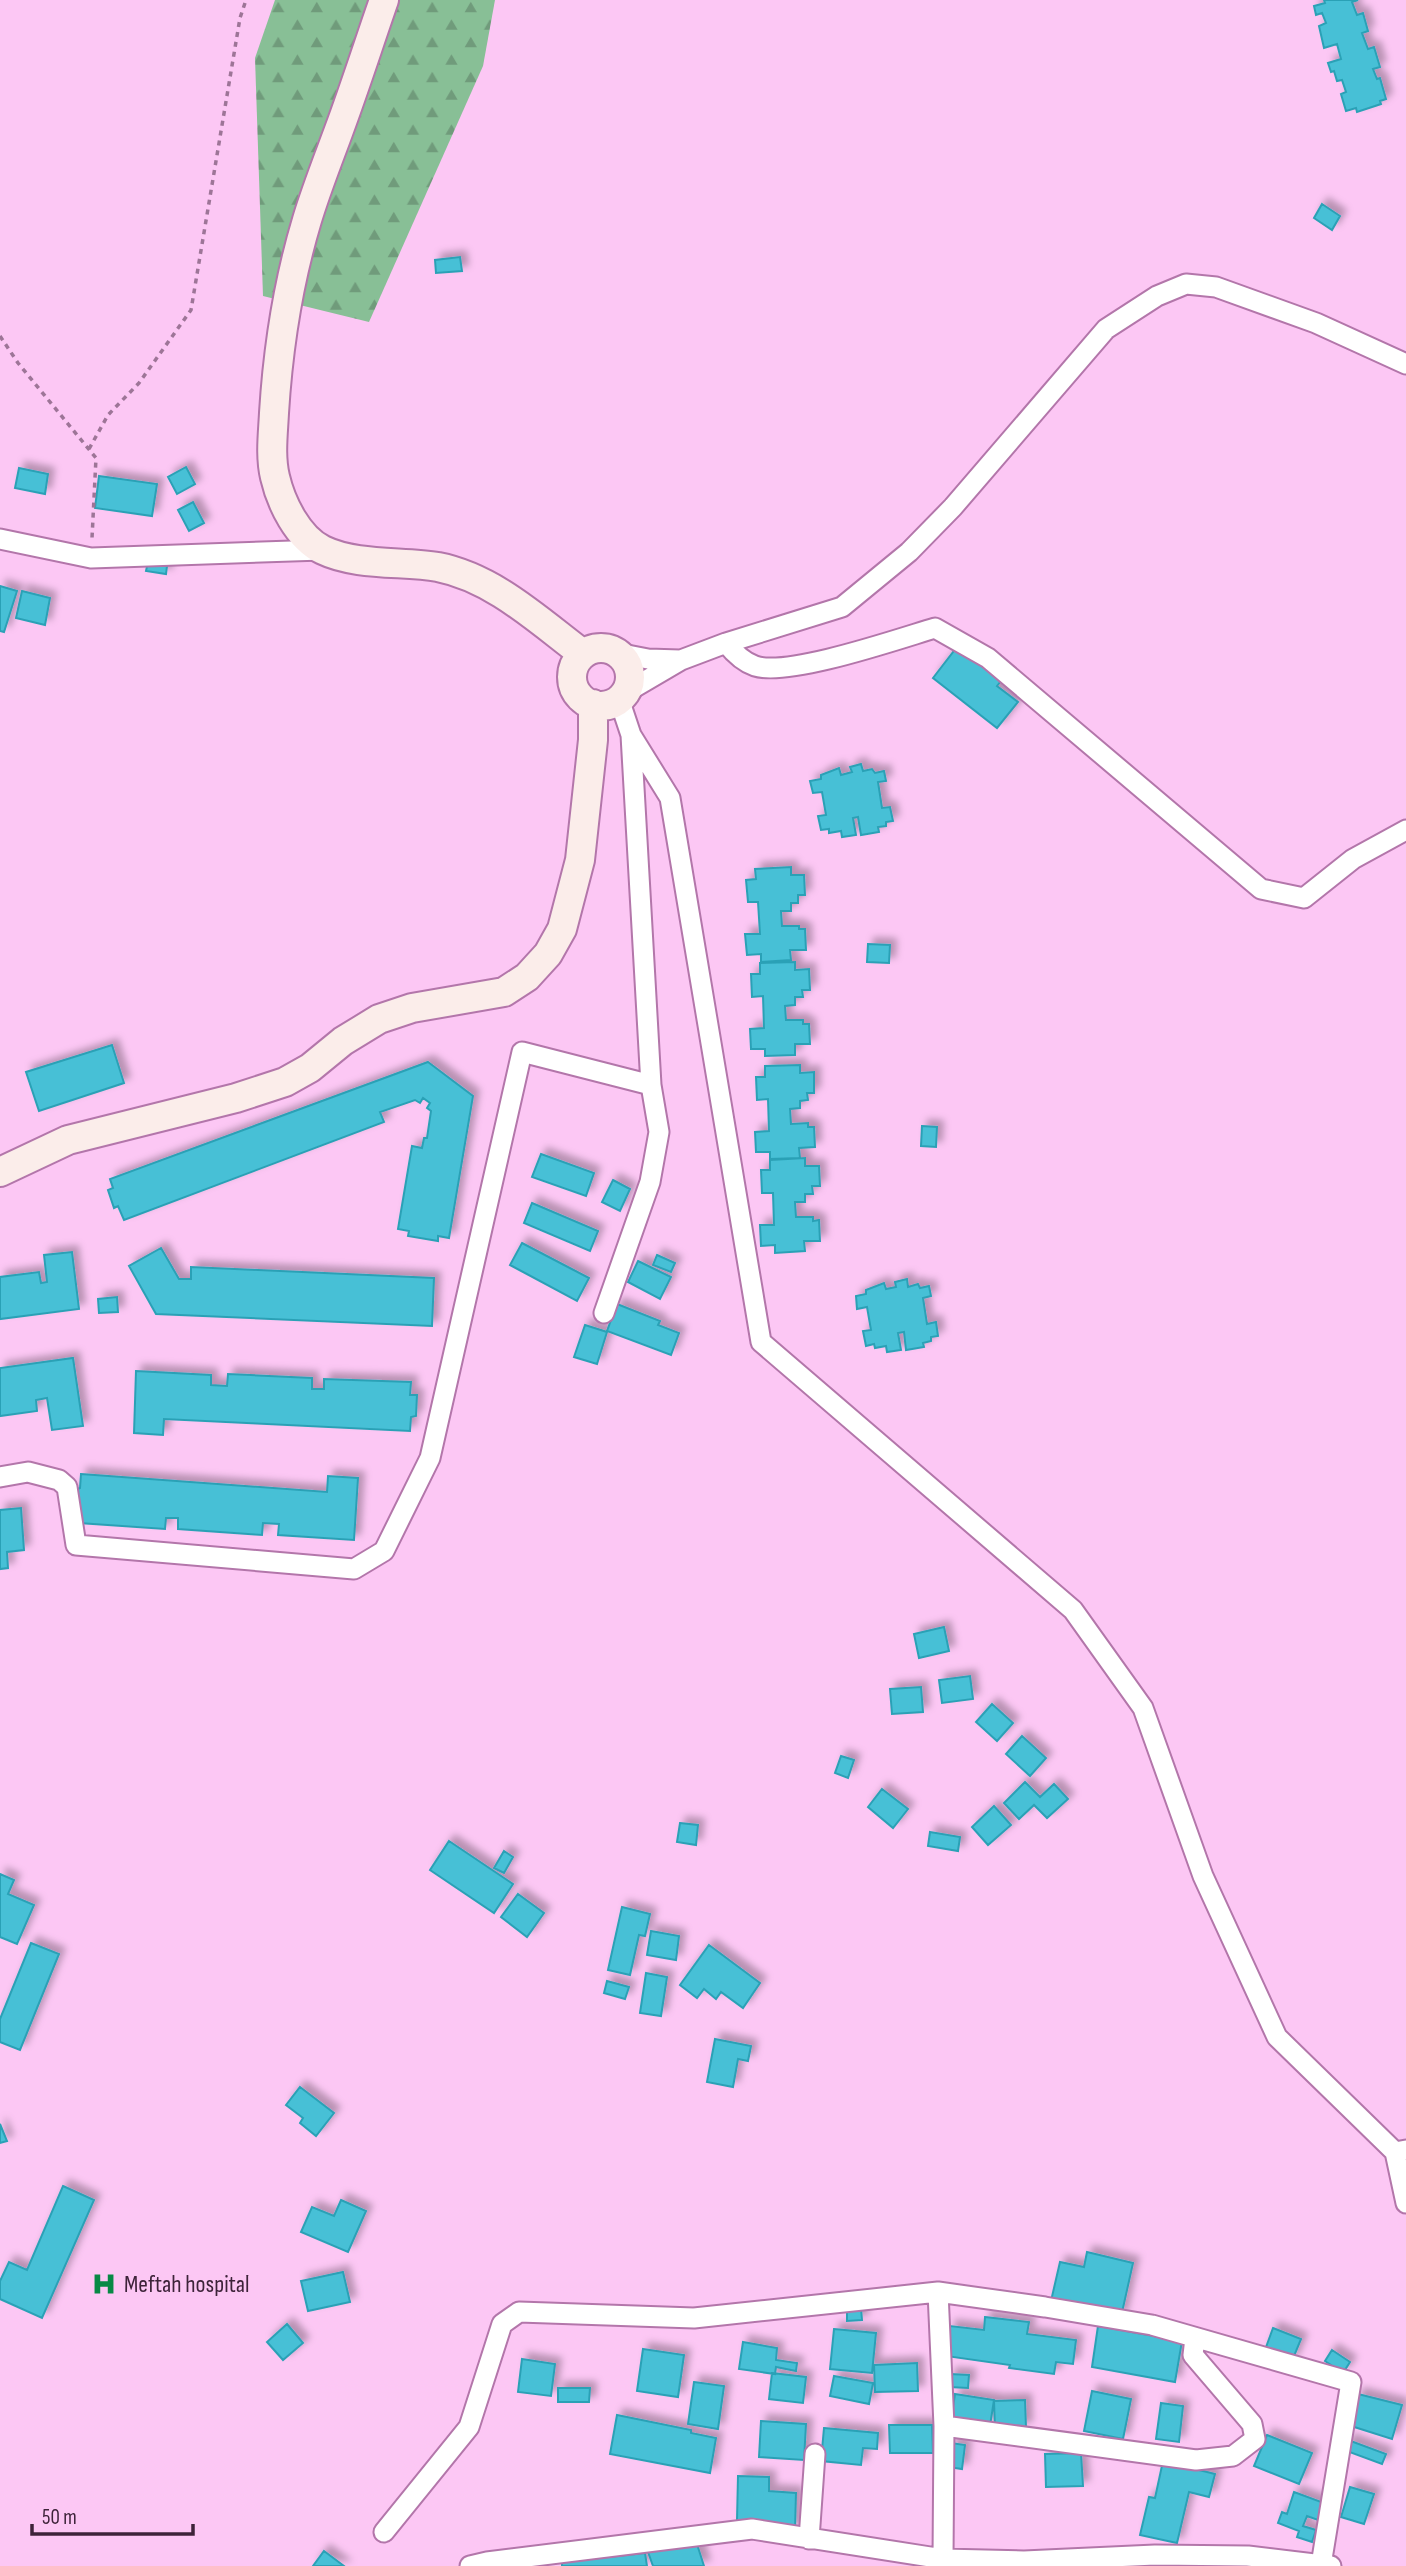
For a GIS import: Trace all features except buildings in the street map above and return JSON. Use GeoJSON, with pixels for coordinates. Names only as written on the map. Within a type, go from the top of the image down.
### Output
{"type":"FeatureCollection","features":[{"type":"Feature","properties":{"kind":"main road"},"geometry":{"type":"LineString","coordinates":[[384,0],[307,219],[284,317],[276,375],[272,454],[275,478],[288,512],[301,532],[322,550],[346,558],[415,564],[464,575],[504,596],[583,654]]}},
{"type":"Feature","properties":{"kind":"main road"},"geometry":{"type":"LineString","coordinates":[[0,1172],[68,1140],[236,1098],[285,1082],[310,1068],[344,1041],[379,1019],[412,1008],[504,992],[527,977],[548,954],[562,929],[580,860],[592,752],[612,699],[630,677],[624,659],[617,653],[600,648],[583,654],[573,669],[574,687],[578,694],[612,699]]}},
{"type":"Feature","properties":{"kind":"street"},"geometry":{"type":"LineString","coordinates":[[1406,364],[1316,323],[1216,287],[1186,284],[1157,296],[1105,329],[953,507],[909,552],[842,607],[681,660],[612,699],[670,798],[761,1342],[1073,1610],[1143,1708],[1203,1875],[1277,2037],[1401,2151],[1406,2203]]}},
{"type":"Feature","properties":{"kind":"street"},"geometry":{"type":"LineString","coordinates":[[0,539],[91,558],[322,550]]}},
{"type":"Feature","properties":{"kind":"street"},"geometry":{"type":"LineString","coordinates":[[726,643],[743,660],[755,666],[770,668],[817,662],[935,628],[988,658],[1261,889],[1304,898],[1353,859],[1406,830]]}},
{"type":"Feature","properties":{"kind":"street"},"geometry":{"type":"LineString","coordinates":[[617,653],[648,659],[681,660]]}},
{"type":"Feature","properties":{"kind":"street"},"geometry":{"type":"LineString","coordinates":[[604,1313],[650,1182],[659,1132],[651,1085],[631,735]]}},
{"type":"Feature","properties":{"kind":"street"},"geometry":{"type":"LineString","coordinates":[[0,1477],[28,1472],[59,1480],[67,1487],[76,1545],[354,1569],[384,1551],[430,1458],[522,1052],[651,1085]]}},
{"type":"Feature","properties":{"kind":"street"},"geometry":{"type":"LineString","coordinates":[[938,2292],[944,2426],[943,2558]]}},
{"type":"Feature","properties":{"kind":"street"},"geometry":{"type":"LineString","coordinates":[[384,2532],[469,2427],[502,2324],[519,2312],[694,2318],[938,2292],[1138,2323],[1351,2382],[1326,2565],[1155,2555],[1112,2562],[1023,2563],[943,2558],[882,2558],[808,2539],[752,2529],[551,2560],[486,2561],[470,2566]]}},
{"type":"Feature","properties":{"kind":"street"},"geometry":{"type":"LineString","coordinates":[[944,2426],[1196,2460],[1233,2456],[1255,2440],[1252,2424],[1193,2355],[1195,2338]]}},
{"type":"Feature","properties":{"kind":"street"},"geometry":{"type":"LineString","coordinates":[[808,2539],[815,2454]]}},
{"type":"Feature","properties":{"kind":"path"},"geometry":{"type":"LineString","coordinates":[[89,449],[108,415],[139,383],[191,310],[240,18],[246,0]]}},
{"type":"Feature","properties":{"kind":"path"},"geometry":{"type":"LineString","coordinates":[[0,336],[18,363],[96,458],[91,558]]}},
{"type":"Feature","properties":{"kind":"green space"},"geometry":{"type":"Polygon","coordinates":[[[275,0],[495,0],[483,66],[369,322],[263,296],[255,58],[275,0]]]}},
{"type":"Feature","properties":{"kind":"place","name":"Meftah hospital"},"geometry":{"type":"Point","coordinates":[104,2284]}}]}
